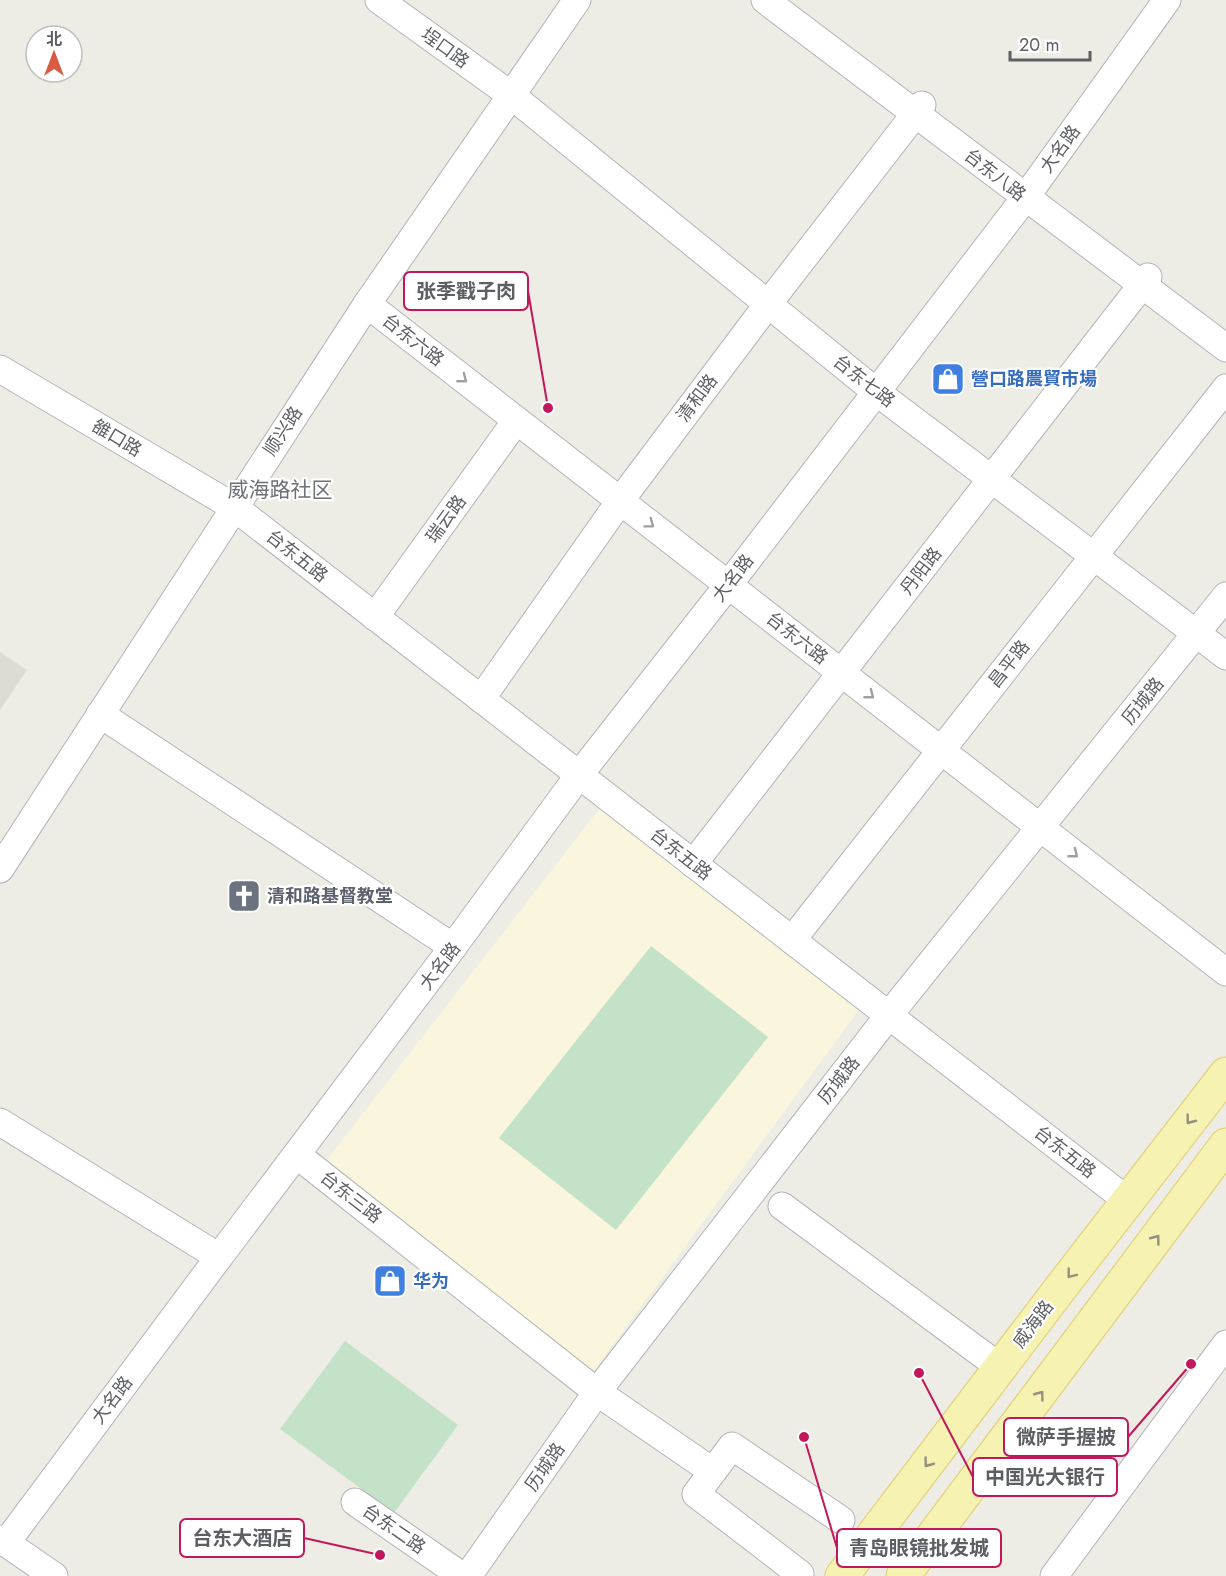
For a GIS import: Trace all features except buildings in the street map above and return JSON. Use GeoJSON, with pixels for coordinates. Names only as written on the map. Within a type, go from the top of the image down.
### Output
{"type":"FeatureCollection","features":[{"type":"Feature","properties":{"kind":"main road","name":"威海路"},"geometry":{"type":"LineString","coordinates":[[842,1576],[1226,1074]]}},
{"type":"Feature","properties":{"kind":"main road"},"geometry":{"type":"LineString","coordinates":[[903,1576],[1226,1145]]}},
{"type":"Feature","properties":{"kind":"street","name":"埕口路"},"geometry":{"type":"LineString","coordinates":[[379,0],[511,95]]}},
{"type":"Feature","properties":{"kind":"street","name":"顺兴路"},"geometry":{"type":"LineString","coordinates":[[0,869],[367,304],[577,0]]}},
{"type":"Feature","properties":{"kind":"street","name":"台东八路"},"geometry":{"type":"LineString","coordinates":[[765,0],[920,109]]}},
{"type":"Feature","properties":{"kind":"street","name":"台东八路"},"geometry":{"type":"LineString","coordinates":[[782,0],[1028,193],[1145,281],[1226,348]]}},
{"type":"Feature","properties":{"kind":"street","name":"大名路"},"geometry":{"type":"LineString","coordinates":[[297,1155],[579,775],[729,584],[1028,193],[1167,0]]}},
{"type":"Feature","properties":{"kind":"street","name":"台东七路"},"geometry":{"type":"LineString","coordinates":[[511,95],[875,391],[1226,656]]}},
{"type":"Feature","properties":{"kind":"street","name":"清和路"},"geometry":{"type":"LineString","coordinates":[[481,699],[620,501],[768,304],[920,109]]}},
{"type":"Feature","properties":{"kind":"street","name":"台东八路"},"geometry":{"type":"LineString","coordinates":[[1145,281],[1226,335]]}},
{"type":"Feature","properties":{"kind":"street","name":"丹阳路"},"geometry":{"type":"LineString","coordinates":[[693,864],[1145,281]]}},
{"type":"Feature","properties":{"kind":"street","name":"台东六路"},"geometry":{"type":"LineString","coordinates":[[367,304],[1226,972]]}},
{"type":"Feature","properties":{"kind":"street","name":"雒口路"},"geometry":{"type":"LineString","coordinates":[[0,369],[234,507]]}},
{"type":"Feature","properties":{"kind":"street","name":"昌平路"},"geometry":{"type":"LineString","coordinates":[[792,940],[1226,388]]}},
{"type":"Feature","properties":{"kind":"street","name":"瑞云路"},"geometry":{"type":"LineString","coordinates":[[375,617],[516,421]]}},
{"type":"Feature","properties":{"kind":"street","name":"台东五路"},"geometry":{"type":"LineString","coordinates":[[234,507],[1128,1201]]}},
{"type":"Feature","properties":{"kind":"street","name":"历城路"},"geometry":{"type":"LineString","coordinates":[[468,1576],[597,1392],[889,1016],[1226,596]]}},
{"type":"Feature","properties":{"kind":"street"},"geometry":{"type":"LineString","coordinates":[[100,714],[453,947]]}},
{"type":"Feature","properties":{"kind":"street"},"geometry":{"type":"LineString","coordinates":[[0,1122],[219,1257],[297,1155]]}},
{"type":"Feature","properties":{"kind":"street","name":"台东三路"},"geometry":{"type":"LineString","coordinates":[[297,1155],[597,1392],[712,1471]]}},
{"type":"Feature","properties":{"kind":"street"},"geometry":{"type":"LineString","coordinates":[[782,1206],[1001,1368]]}},
{"type":"Feature","properties":{"kind":"street","name":"大名路"},"geometry":{"type":"LineString","coordinates":[[3,1541],[219,1257]]}},
{"type":"Feature","properties":{"kind":"street"},"geometry":{"type":"LineString","coordinates":[[1054,1576],[1226,1344]]}},
{"type":"Feature","properties":{"kind":"street"},"geometry":{"type":"LineString","coordinates":[[800,1574],[696,1494],[712,1471],[732,1446],[841,1520]]}},
{"type":"Feature","properties":{"kind":"street","name":"台东二路"},"geometry":{"type":"LineString","coordinates":[[355,1502],[462,1576]]}},
{"type":"Feature","properties":{"kind":"street"},"geometry":{"type":"LineString","coordinates":[[3,1541],[54,1576]]}},
{"type":"Feature","properties":{"kind":"shaded area"},"geometry":{"type":"Polygon","coordinates":[[[0,652],[27,670],[0,710],[0,652]]]}},
{"type":"Feature","properties":{"kind":"shaded area"},"geometry":{"type":"Polygon","coordinates":[[[600,808],[861,1007],[593,1372],[326,1161],[600,808]]]}},
{"type":"Feature","properties":{"kind":"green space"},"geometry":{"type":"Polygon","coordinates":[[[651,946],[768,1037],[616,1230],[499,1138],[651,946]]]}},
{"type":"Feature","properties":{"kind":"green space"},"geometry":{"type":"Polygon","coordinates":[[[345,1341],[458,1425],[394,1513],[280,1429],[345,1341]]]}},
{"type":"Feature","properties":{"kind":"place","name":"營口路農貿市場"},"geometry":{"type":"Point","coordinates":[948,379]}},
{"type":"Feature","properties":{"kind":"place","name":"张季戳子肉"},"geometry":{"type":"Point","coordinates":[548,408]}},
{"type":"Feature","properties":{"kind":"place","name":"清和路基督教堂"},"geometry":{"type":"Point","coordinates":[244,896]}},
{"type":"Feature","properties":{"kind":"place","name":"华为"},"geometry":{"type":"Point","coordinates":[390,1281]}},
{"type":"Feature","properties":{"kind":"place","name":"微萨手握披"},"geometry":{"type":"Point","coordinates":[1191,1364]}},
{"type":"Feature","properties":{"kind":"place","name":"中国光大银行"},"geometry":{"type":"Point","coordinates":[919,1373]}},
{"type":"Feature","properties":{"kind":"place","name":"青岛眼镜批发城"},"geometry":{"type":"Point","coordinates":[804,1437]}},
{"type":"Feature","properties":{"kind":"place","name":"台东大酒店"},"geometry":{"type":"Point","coordinates":[380,1555]}},
{"type":"Feature","properties":{"kind":"district","name":"威海路社区"},"geometry":{"type":"Point","coordinates":[280,490]}}]}
